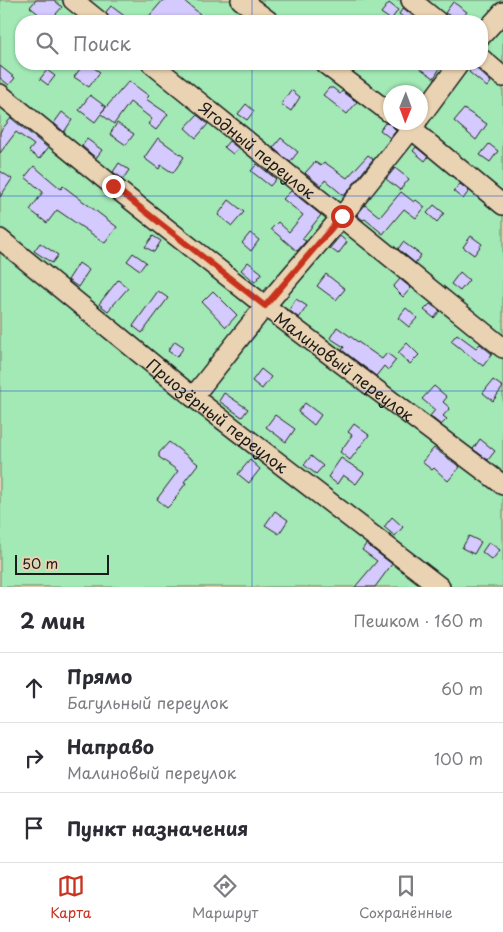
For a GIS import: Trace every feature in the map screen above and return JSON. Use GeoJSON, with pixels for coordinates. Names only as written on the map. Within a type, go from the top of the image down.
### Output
{"type":"FeatureCollection","features":[{"type":"Feature","properties":{"kind":"street"},"geometry":{"type":"LineString","coordinates":[[73,0],[92,15]]}},
{"type":"Feature","properties":{"kind":"street"},"geometry":{"type":"LineString","coordinates":[[241,0],[261,15]]}},
{"type":"Feature","properties":{"kind":"street"},"geometry":{"type":"LineString","coordinates":[[411,0],[430,15]]}},
{"type":"Feature","properties":{"kind":"street"},"geometry":{"type":"LineString","coordinates":[[488,28],[503,12]]}},
{"type":"Feature","properties":{"kind":"street"},"geometry":{"type":"LineString","coordinates":[[488,64],[503,77]]}},
{"type":"Feature","properties":{"kind":"street","name":"Ягодный переулок"},"geometry":{"type":"LineString","coordinates":[[160,70],[503,348]]}},
{"type":"Feature","properties":{"kind":"street"},"geometry":{"type":"LineString","coordinates":[[333,70],[383,108]]}},
{"type":"Feature","properties":{"kind":"street"},"geometry":{"type":"LineString","coordinates":[[428,104],[454,70]]}},
{"type":"Feature","properties":{"kind":"street","name":"Малиновый переулок"},"geometry":{"type":"LineString","coordinates":[[0,94],[265,306],[503,485]]}},
{"type":"Feature","properties":{"kind":"street"},"geometry":{"type":"LineString","coordinates":[[193,397],[265,306],[342,216],[408,130]]}},
{"type":"Feature","properties":{"kind":"street"},"geometry":{"type":"LineString","coordinates":[[421,130],[503,205]]}},
{"type":"Feature","properties":{"kind":"street","name":"Приозёрный переулок"},"geometry":{"type":"LineString","coordinates":[[0,239],[193,397],[440,587]]}},
{"type":"Feature","properties":{"kind":"green space"},"geometry":{"type":"Polygon","coordinates":[[[0,0],[503,0],[503,587],[0,587],[0,0]]]}},
{"type":"Feature","properties":{"kind":"building"},"geometry":{"type":"Polygon","coordinates":[[[36,0],[54,0],[62,7],[55,15],[40,15],[30,7],[36,0]]]}},
{"type":"Feature","properties":{"kind":"building"},"geometry":{"type":"Polygon","coordinates":[[[163,0],[183,0],[200,14],[199,15],[150,15],[163,0]]]}},
{"type":"Feature","properties":{"kind":"building"},"geometry":{"type":"Polygon","coordinates":[[[453,2],[467,12],[465,15],[449,15],[445,13],[453,2]]]}},
{"type":"Feature","properties":{"kind":"building"},"geometry":{"type":"Polygon","coordinates":[[[389,3],[398,10],[394,15],[384,15],[381,13],[389,3]]]}},
{"type":"Feature","properties":{"kind":"building"},"geometry":{"type":"Polygon","coordinates":[[[111,6],[123,15],[107,15],[106,12],[111,6]]]}},
{"type":"Feature","properties":{"kind":"building"},"geometry":{"type":"Polygon","coordinates":[[[403,8],[412,15],[400,15],[399,14],[403,8]]]}},
{"type":"Feature","properties":{"kind":"building"},"geometry":{"type":"Polygon","coordinates":[[[0,66],[15,78],[9,85],[0,78],[0,66]]]}},
{"type":"Feature","properties":{"kind":"building"},"geometry":{"type":"Polygon","coordinates":[[[47,70],[55,76],[48,85],[40,79],[47,70]]]}},
{"type":"Feature","properties":{"kind":"building"},"geometry":{"type":"Polygon","coordinates":[[[79,70],[97,70],[100,72],[89,87],[74,77],[79,70]]]}},
{"type":"Feature","properties":{"kind":"building"},"geometry":{"type":"Polygon","coordinates":[[[423,70],[439,70],[434,78],[423,70]]]}},
{"type":"Feature","properties":{"kind":"building"},"geometry":{"type":"Polygon","coordinates":[[[471,70],[478,70],[491,82],[487,87],[469,72],[471,70]]]}},
{"type":"Feature","properties":{"kind":"building"},"geometry":{"type":"Polygon","coordinates":[[[129,81],[149,96],[146,99],[168,114],[156,130],[148,124],[152,119],[130,102],[114,124],[101,114],[95,122],[79,110],[90,95],[106,107],[101,113],[129,81]]]}},
{"type":"Feature","properties":{"kind":"building"},"geometry":{"type":"Polygon","coordinates":[[[329,88],[333,88],[340,94],[342,91],[357,102],[347,114],[323,95],[329,88]]]}},
{"type":"Feature","properties":{"kind":"building"},"geometry":{"type":"Polygon","coordinates":[[[291,90],[300,97],[291,111],[281,104],[291,90]]]}},
{"type":"Feature","properties":{"kind":"building"},"geometry":{"type":"Polygon","coordinates":[[[246,104],[254,111],[247,120],[238,114],[246,104]]]}},
{"type":"Feature","properties":{"kind":"building"},"geometry":{"type":"Polygon","coordinates":[[[464,109],[487,124],[476,140],[454,121],[464,109]]]}},
{"type":"Feature","properties":{"kind":"building"},"geometry":{"type":"Polygon","coordinates":[[[62,112],[72,120],[64,132],[54,123],[62,112]]]}},
{"type":"Feature","properties":{"kind":"building"},"geometry":{"type":"Polygon","coordinates":[[[197,115],[208,124],[196,138],[185,128],[197,115]]]}},
{"type":"Feature","properties":{"kind":"building"},"geometry":{"type":"Polygon","coordinates":[[[11,118],[48,148],[39,159],[29,151],[34,145],[16,132],[0,153],[0,132],[11,118]]]}},
{"type":"Feature","properties":{"kind":"building"},"geometry":{"type":"Polygon","coordinates":[[[117,123],[134,134],[126,145],[110,134],[117,123]]]}},
{"type":"Feature","properties":{"kind":"building"},"geometry":{"type":"Polygon","coordinates":[[[383,126],[383,130],[396,131],[390,138],[380,130],[383,126]]]}},
{"type":"Feature","properties":{"kind":"building"},"geometry":{"type":"Polygon","coordinates":[[[158,138],[184,157],[173,173],[161,165],[159,169],[144,158],[158,138]]]}},
{"type":"Feature","properties":{"kind":"building"},"geometry":{"type":"Polygon","coordinates":[[[281,138],[298,152],[290,162],[273,148],[281,138]]]}},
{"type":"Feature","properties":{"kind":"building"},"geometry":{"type":"Polygon","coordinates":[[[87,139],[102,150],[96,158],[82,146],[87,139]]]}},
{"type":"Feature","properties":{"kind":"building"},"geometry":{"type":"Polygon","coordinates":[[[229,141],[238,148],[233,154],[224,147],[229,141]]]}},
{"type":"Feature","properties":{"kind":"building"},"geometry":{"type":"Polygon","coordinates":[[[489,144],[498,151],[490,162],[480,155],[489,144]]]}},
{"type":"Feature","properties":{"kind":"building"},"geometry":{"type":"Polygon","coordinates":[[[416,147],[428,157],[425,161],[413,151],[416,147]]]}},
{"type":"Feature","properties":{"kind":"building"},"geometry":{"type":"Polygon","coordinates":[[[368,155],[373,159],[344,196],[325,180],[321,186],[305,173],[315,162],[321,166],[324,162],[347,178],[368,155]]]}},
{"type":"Feature","properties":{"kind":"building"},"geometry":{"type":"Polygon","coordinates":[[[119,163],[129,170],[123,179],[113,172],[119,163]]]}},
{"type":"Feature","properties":{"kind":"building"},"geometry":{"type":"Polygon","coordinates":[[[257,164],[276,179],[270,186],[251,171],[257,164]]]}},
{"type":"Feature","properties":{"kind":"building"},"geometry":{"type":"Polygon","coordinates":[[[34,166],[61,189],[63,186],[117,227],[105,243],[57,210],[47,223],[30,210],[43,192],[25,177],[34,166]]]}},
{"type":"Feature","properties":{"kind":"building"},"geometry":{"type":"Polygon","coordinates":[[[395,168],[409,179],[400,190],[386,179],[395,168]]]}},
{"type":"Feature","properties":{"kind":"building"},"geometry":{"type":"Polygon","coordinates":[[[0,171],[12,179],[0,197],[0,171]]]}},
{"type":"Feature","properties":{"kind":"building"},"geometry":{"type":"Polygon","coordinates":[[[460,184],[469,191],[463,199],[453,191],[460,184]]]}},
{"type":"Feature","properties":{"kind":"building"},"geometry":{"type":"Polygon","coordinates":[[[291,191],[321,215],[302,239],[306,241],[297,251],[271,229],[278,222],[289,232],[303,215],[283,199],[291,191]]]}},
{"type":"Feature","properties":{"kind":"building"},"geometry":{"type":"Polygon","coordinates":[[[401,192],[414,202],[416,200],[425,207],[416,218],[404,209],[383,234],[357,215],[365,205],[380,217],[401,192]]]}},
{"type":"Feature","properties":{"kind":"building"},"geometry":{"type":"Polygon","coordinates":[[[229,200],[244,212],[232,226],[218,215],[229,200]]]}},
{"type":"Feature","properties":{"kind":"building"},"geometry":{"type":"Polygon","coordinates":[[[434,205],[444,213],[437,222],[427,213],[434,205]]]}},
{"type":"Feature","properties":{"kind":"building"},"geometry":{"type":"Polygon","coordinates":[[[250,233],[259,240],[251,251],[242,243],[250,233]]]}},
{"type":"Feature","properties":{"kind":"building"},"geometry":{"type":"Polygon","coordinates":[[[153,236],[161,241],[154,252],[145,247],[153,236]]]}},
{"type":"Feature","properties":{"kind":"building"},"geometry":{"type":"Polygon","coordinates":[[[340,236],[347,242],[338,254],[330,248],[340,236]]]}},
{"type":"Feature","properties":{"kind":"building"},"geometry":{"type":"Polygon","coordinates":[[[471,236],[482,244],[474,255],[463,247],[471,236]]]}},
{"type":"Feature","properties":{"kind":"building"},"geometry":{"type":"Polygon","coordinates":[[[403,242],[421,255],[415,263],[398,249],[403,242]]]}},
{"type":"Feature","properties":{"kind":"building"},"geometry":{"type":"Polygon","coordinates":[[[40,243],[58,255],[52,263],[34,251],[40,243]]]}},
{"type":"Feature","properties":{"kind":"building"},"geometry":{"type":"Polygon","coordinates":[[[133,253],[146,262],[140,270],[127,261],[133,253]]]}},
{"type":"Feature","properties":{"kind":"building"},"geometry":{"type":"Polygon","coordinates":[[[248,262],[262,273],[255,282],[241,270],[248,262]]]}},
{"type":"Feature","properties":{"kind":"building"},"geometry":{"type":"Polygon","coordinates":[[[79,263],[89,270],[78,287],[68,280],[79,263]]]}},
{"type":"Feature","properties":{"kind":"building"},"geometry":{"type":"Polygon","coordinates":[[[460,272],[469,280],[460,291],[451,284],[460,272]]]}},
{"type":"Feature","properties":{"kind":"building"},"geometry":{"type":"Polygon","coordinates":[[[326,274],[345,289],[336,300],[317,286],[326,274]]]}},
{"type":"Feature","properties":{"kind":"building"},"geometry":{"type":"Polygon","coordinates":[[[400,279],[411,288],[403,297],[393,287],[400,279]]]}},
{"type":"Feature","properties":{"kind":"building"},"geometry":{"type":"Polygon","coordinates":[[[118,280],[128,288],[108,311],[99,304],[118,280]]]}},
{"type":"Feature","properties":{"kind":"building"},"geometry":{"type":"Polygon","coordinates":[[[158,291],[168,298],[142,333],[133,326],[158,291]]]}},
{"type":"Feature","properties":{"kind":"building"},"geometry":{"type":"Polygon","coordinates":[[[213,291],[237,315],[226,327],[202,302],[213,291]]]}},
{"type":"Feature","properties":{"kind":"building"},"geometry":{"type":"Polygon","coordinates":[[[296,299],[307,306],[299,318],[289,310],[296,299]]]}},
{"type":"Feature","properties":{"kind":"building"},"geometry":{"type":"Polygon","coordinates":[[[430,304],[440,311],[434,318],[424,310],[430,304]]]}},
{"type":"Feature","properties":{"kind":"building"},"geometry":{"type":"Polygon","coordinates":[[[406,308],[417,318],[409,327],[398,318],[406,308]]]}},
{"type":"Feature","properties":{"kind":"building"},"geometry":{"type":"Polygon","coordinates":[[[337,327],[382,359],[387,353],[396,360],[388,370],[384,366],[376,376],[342,350],[344,347],[330,338],[337,327]]]}},
{"type":"Feature","properties":{"kind":"building"},"geometry":{"type":"Polygon","coordinates":[[[457,334],[476,348],[480,344],[492,354],[483,366],[451,341],[457,334]]]}},
{"type":"Feature","properties":{"kind":"building"},"geometry":{"type":"Polygon","coordinates":[[[175,341],[184,347],[177,357],[168,351],[175,341]]]}},
{"type":"Feature","properties":{"kind":"building"},"geometry":{"type":"Polygon","coordinates":[[[407,343],[419,355],[410,364],[398,353],[407,343]]]}},
{"type":"Feature","properties":{"kind":"building"},"geometry":{"type":"Polygon","coordinates":[[[261,369],[271,377],[262,389],[252,381],[261,369]]]}},
{"type":"Feature","properties":{"kind":"building"},"geometry":{"type":"Polygon","coordinates":[[[493,380],[503,387],[493,401],[483,393],[493,380]]]}},
{"type":"Feature","properties":{"kind":"building"},"geometry":{"type":"Polygon","coordinates":[[[434,386],[447,397],[443,402],[450,408],[443,416],[447,419],[441,425],[430,416],[435,410],[422,399],[434,386]]]}},
{"type":"Feature","properties":{"kind":"building"},"geometry":{"type":"Polygon","coordinates":[[[224,393],[248,409],[242,417],[219,401],[224,393]]]}},
{"type":"Feature","properties":{"kind":"building"},"geometry":{"type":"Polygon","coordinates":[[[305,403],[321,415],[314,425],[298,412],[305,403]]]}},
{"type":"Feature","properties":{"kind":"building"},"geometry":{"type":"Polygon","coordinates":[[[275,415],[295,429],[286,442],[266,427],[275,415]]]}},
{"type":"Feature","properties":{"kind":"building"},"geometry":{"type":"Polygon","coordinates":[[[354,424],[369,435],[350,460],[340,452],[352,435],[348,432],[354,424]]]}},
{"type":"Feature","properties":{"kind":"building"},"geometry":{"type":"Polygon","coordinates":[[[480,439],[495,451],[488,460],[473,449],[480,439]]]}},
{"type":"Feature","properties":{"kind":"building"},"geometry":{"type":"Polygon","coordinates":[[[169,442],[198,464],[184,482],[186,483],[176,499],[167,508],[157,499],[178,471],[159,457],[159,453],[169,442]]]}},
{"type":"Feature","properties":{"kind":"building"},"geometry":{"type":"Polygon","coordinates":[[[434,448],[460,467],[448,481],[434,468],[432,470],[422,462],[434,448]]]}},
{"type":"Feature","properties":{"kind":"building"},"geometry":{"type":"Polygon","coordinates":[[[311,456],[323,466],[316,474],[304,465],[311,456]]]}},
{"type":"Feature","properties":{"kind":"building"},"geometry":{"type":"Polygon","coordinates":[[[341,458],[364,473],[356,484],[343,475],[337,484],[328,477],[341,458]]]}},
{"type":"Feature","properties":{"kind":"building"},"geometry":{"type":"Polygon","coordinates":[[[250,460],[260,469],[249,483],[238,474],[250,460]]]}},
{"type":"Feature","properties":{"kind":"building"},"geometry":{"type":"Polygon","coordinates":[[[275,511],[288,520],[279,534],[265,525],[275,511]]]}},
{"type":"Feature","properties":{"kind":"building"},"geometry":{"type":"Polygon","coordinates":[[[392,517],[403,527],[395,536],[384,527],[392,517]]]}},
{"type":"Feature","properties":{"kind":"building"},"geometry":{"type":"Polygon","coordinates":[[[469,536],[481,542],[474,554],[462,548],[469,536]]]}},
{"type":"Feature","properties":{"kind":"building"},"geometry":{"type":"Polygon","coordinates":[[[489,542],[500,550],[492,560],[482,552],[489,542]]]}},
{"type":"Feature","properties":{"kind":"building"},"geometry":{"type":"Polygon","coordinates":[[[366,544],[392,564],[375,587],[355,587],[377,561],[362,550],[366,544]]]}},
{"type":"Feature","properties":{"kind":"route"},"geometry":{"type":"LineString","coordinates":[[113,186],[265,306],[342,216]]}}]}
